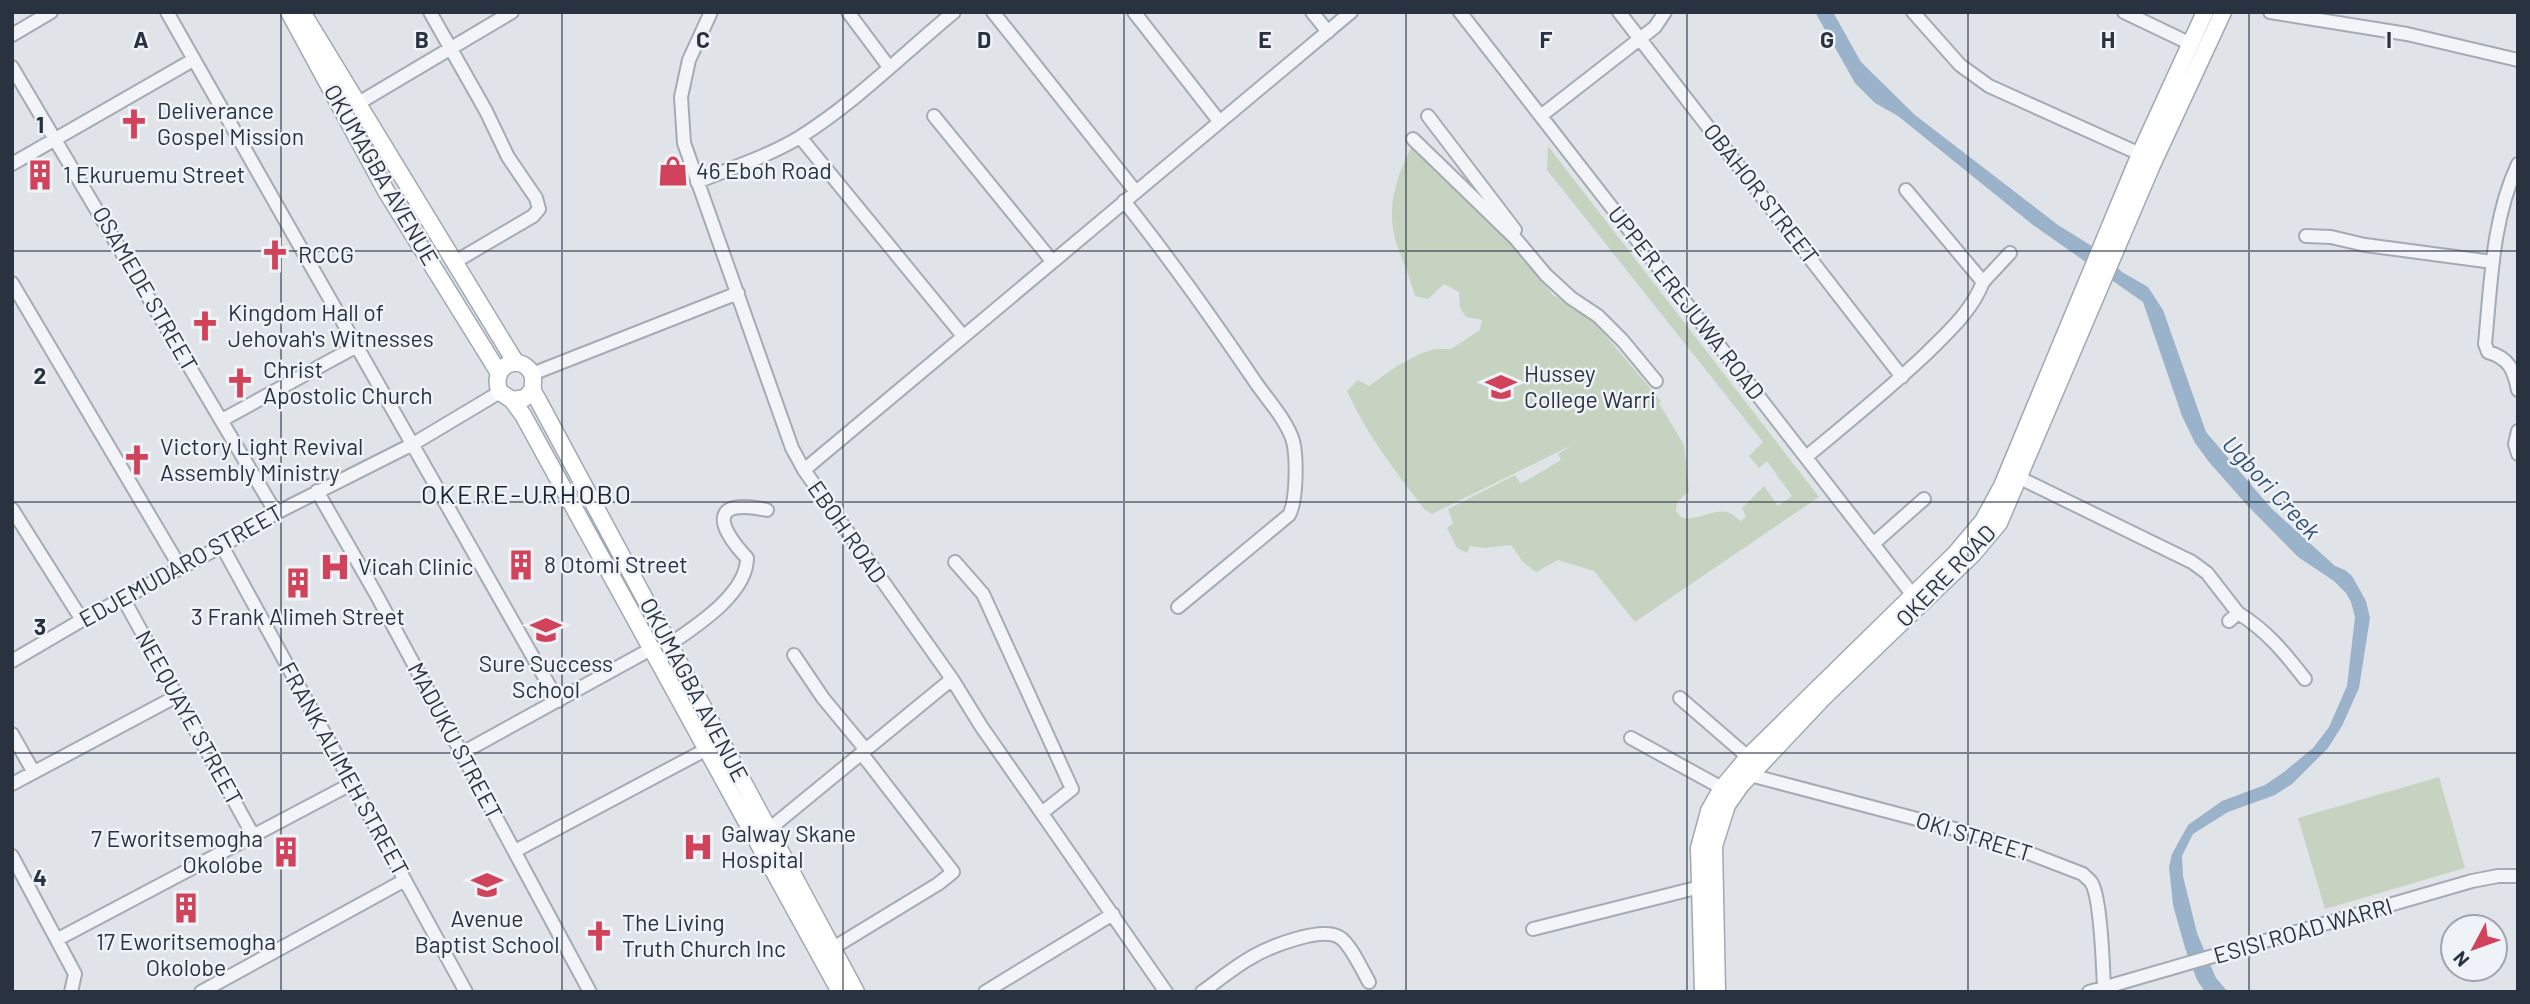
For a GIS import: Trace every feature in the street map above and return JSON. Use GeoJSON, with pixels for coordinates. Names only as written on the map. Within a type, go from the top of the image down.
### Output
{"type":"FeatureCollection","features":[{"type":"Feature","properties":{"kind":"main road","name":"OKUMAGBA AVENUE"},"geometry":{"type":"LineString","coordinates":[[289,12],[386,191],[499,373]]}},
{"type":"Feature","properties":{"kind":"main road","name":"OKUMAGBA AVENUE"},"geometry":{"type":"LineString","coordinates":[[302,12],[516,363]]}},
{"type":"Feature","properties":{"kind":"main road","name":"OKERE ROAD"},"geometry":{"type":"LineString","coordinates":[[1717,992],[1714,846],[1727,805],[1750,775],[1823,698],[1980,547],[1999,523],[2020,478],[2097,277],[2100,248],[2205,12]]}},
{"type":"Feature","properties":{"kind":"main road","name":"OKERE ROAD"},"geometry":{"type":"LineString","coordinates":[[1703,992],[1699,848],[1709,811],[1722,788],[1748,757],[1970,538],[1993,504],[2051,371],[2097,277],[2112,261],[2152,164],[2223,12]]}},
{"type":"Feature","properties":{"kind":"main road"},"geometry":{"type":"LineString","coordinates":[[516,363],[525,366],[533,381],[525,398],[506,396],[496,383],[499,373],[506,366],[516,363]]}},
{"type":"Feature","properties":{"kind":"main road","name":"OKUMAGBA AVENUE"},"geometry":{"type":"LineString","coordinates":[[533,381],[856,992]]}},
{"type":"Feature","properties":{"kind":"main road","name":"OKUMAGBA AVENUE"},"geometry":{"type":"LineString","coordinates":[[506,396],[523,415],[840,992]]}},
{"type":"Feature","properties":{"kind":"street"},"geometry":{"type":"LineString","coordinates":[[12,35],[35,16],[51,12]]}},
{"type":"Feature","properties":{"kind":"street"},"geometry":{"type":"LineString","coordinates":[[167,12],[558,701]]}},
{"type":"Feature","properties":{"kind":"street"},"geometry":{"type":"LineString","coordinates":[[430,12],[508,157],[536,198],[540,209],[533,216],[453,263]]}},
{"type":"Feature","properties":{"kind":"street"},"geometry":{"type":"LineString","coordinates":[[356,104],[512,12]]}},
{"type":"Feature","properties":{"kind":"street","name":"EBOH ROAD"},"geometry":{"type":"LineString","coordinates":[[711,12],[689,60],[681,97],[684,143],[792,448],[804,470],[952,679],[981,726],[1166,992]]}},
{"type":"Feature","properties":{"kind":"street"},"geometry":{"type":"LineString","coordinates":[[848,12],[889,67]]}},
{"type":"Feature","properties":{"kind":"street"},"geometry":{"type":"LineString","coordinates":[[697,182],[800,137],[863,90],[954,12]]}},
{"type":"Feature","properties":{"kind":"street"},"geometry":{"type":"LineString","coordinates":[[993,12],[1136,192]]}},
{"type":"Feature","properties":{"kind":"street"},"geometry":{"type":"LineString","coordinates":[[1134,12],[1219,121]]}},
{"type":"Feature","properties":{"kind":"street"},"geometry":{"type":"LineString","coordinates":[[1312,12],[1328,32]]}},
{"type":"Feature","properties":{"kind":"street"},"geometry":{"type":"LineString","coordinates":[[804,470],[1351,12]]}},
{"type":"Feature","properties":{"kind":"street","name":"UPPER EREJUWA ROAD"},"geometry":{"type":"LineString","coordinates":[[1460,12],[1912,594]]}},
{"type":"Feature","properties":{"kind":"street","name":"OBAHOR STREET"},"geometry":{"type":"LineString","coordinates":[[1619,12],[1902,377]]}},
{"type":"Feature","properties":{"kind":"street"},"geometry":{"type":"LineString","coordinates":[[1542,115],[1655,27],[1665,12]]}},
{"type":"Feature","properties":{"kind":"street"},"geometry":{"type":"LineString","coordinates":[[1913,12],[1960,65],[1989,86],[2140,154]]}},
{"type":"Feature","properties":{"kind":"street"},"geometry":{"type":"LineString","coordinates":[[2124,12],[2191,44]]}},
{"type":"Feature","properties":{"kind":"street"},"geometry":{"type":"LineString","coordinates":[[2270,12],[2407,34],[2518,60]]}},
{"type":"Feature","properties":{"kind":"street"},"geometry":{"type":"LineString","coordinates":[[12,164],[193,60]]}},
{"type":"Feature","properties":{"kind":"street","name":"OSAMEDE STREET"},"geometry":{"type":"LineString","coordinates":[[12,66],[276,513]]}},
{"type":"Feature","properties":{"kind":"street"},"geometry":{"type":"LineString","coordinates":[[934,116],[1052,261]]}},
{"type":"Feature","properties":{"kind":"street"},"geometry":{"type":"LineString","coordinates":[[1428,116],[1559,286]]}},
{"type":"Feature","properties":{"kind":"street"},"geometry":{"type":"LineString","coordinates":[[800,137],[963,336]]}},
{"type":"Feature","properties":{"kind":"street"},"geometry":{"type":"LineString","coordinates":[[1413,139],[1515,238],[1571,298],[1598,316],[1656,381]]}},
{"type":"Feature","properties":{"kind":"street"},"geometry":{"type":"LineString","coordinates":[[2518,163],[2499,220],[2485,347],[2488,352],[2509,362],[2518,390]]}},
{"type":"Feature","properties":{"kind":"street"},"geometry":{"type":"LineString","coordinates":[[1906,190],[1983,282]]}},
{"type":"Feature","properties":{"kind":"street"},"geometry":{"type":"LineString","coordinates":[[1124,201],[1233,348],[1282,420],[1293,442],[1294,500],[1289,515],[1178,607]]}},
{"type":"Feature","properties":{"kind":"street"},"geometry":{"type":"LineString","coordinates":[[2306,236],[2331,237],[2365,245],[2493,262]]}},
{"type":"Feature","properties":{"kind":"street"},"geometry":{"type":"LineString","coordinates":[[1807,457],[1902,377],[1956,324],[1978,295],[1983,282],[2010,253]]}},
{"type":"Feature","properties":{"kind":"street"},"geometry":{"type":"LineString","coordinates":[[12,284],[180,567]]}},
{"type":"Feature","properties":{"kind":"street"},"geometry":{"type":"LineString","coordinates":[[533,381],[738,293]]}},
{"type":"Feature","properties":{"kind":"street"},"geometry":{"type":"LineString","coordinates":[[222,420],[357,346]]}},
{"type":"Feature","properties":{"kind":"street","name":"EDJEMUDARO STREET"},"geometry":{"type":"LineString","coordinates":[[12,662],[82,620],[222,546],[276,513],[506,396]]}},
{"type":"Feature","properties":{"kind":"street"},"geometry":{"type":"LineString","coordinates":[[2518,431],[2515,444],[2518,454]]}},
{"type":"Feature","properties":{"kind":"street"},"geometry":{"type":"LineString","coordinates":[[2020,478],[2192,562],[2207,573],[2234,617],[2266,633],[2305,679]]}},
{"type":"Feature","properties":{"kind":"street","name":"MADUKU STREET"},"geometry":{"type":"LineString","coordinates":[[317,491],[590,992]]}},
{"type":"Feature","properties":{"kind":"street"},"geometry":{"type":"LineString","coordinates":[[1873,544],[1924,499]]}},
{"type":"Feature","properties":{"kind":"street"},"geometry":{"type":"LineString","coordinates":[[670,644],[719,608],[744,576],[747,558],[725,529],[723,517],[727,510],[746,505],[767,510]]}},
{"type":"Feature","properties":{"kind":"street"},"geometry":{"type":"LineString","coordinates":[[12,509],[82,620]]}},
{"type":"Feature","properties":{"kind":"street","name":"FRANK ALIMEH STREET"},"geometry":{"type":"LineString","coordinates":[[222,546],[466,992]]}},
{"type":"Feature","properties":{"kind":"street"},"geometry":{"type":"LineString","coordinates":[[956,562],[983,594],[1072,789],[1043,812]]}},
{"type":"Feature","properties":{"kind":"street","name":"NEEQUAYE STREET"},"geometry":{"type":"LineString","coordinates":[[123,598],[254,837]]}},
{"type":"Feature","properties":{"kind":"street"},"geometry":{"type":"LineString","coordinates":[[462,753],[651,649]]}},
{"type":"Feature","properties":{"kind":"street"},"geometry":{"type":"LineString","coordinates":[[794,655],[953,872],[938,884],[832,948]]}},
{"type":"Feature","properties":{"kind":"street"},"geometry":{"type":"LineString","coordinates":[[768,830],[952,679]]}},
{"type":"Feature","properties":{"kind":"street"},"geometry":{"type":"LineString","coordinates":[[12,784],[177,696]]}},
{"type":"Feature","properties":{"kind":"street"},"geometry":{"type":"LineString","coordinates":[[1680,698],[1748,757]]}},
{"type":"Feature","properties":{"kind":"street"},"geometry":{"type":"LineString","coordinates":[[12,734],[33,771]]}},
{"type":"Feature","properties":{"kind":"street"},"geometry":{"type":"LineString","coordinates":[[1632,738],[1722,788]]}},
{"type":"Feature","properties":{"kind":"street"},"geometry":{"type":"LineString","coordinates":[[515,851],[707,748]]}},
{"type":"Feature","properties":{"kind":"street","name":"OKI STREET"},"geometry":{"type":"LineString","coordinates":[[1750,775],[1970,833],[2082,874],[2091,882],[2094,891],[2102,940],[2104,988]]}},
{"type":"Feature","properties":{"kind":"street"},"geometry":{"type":"LineString","coordinates":[[58,939],[351,784]]}},
{"type":"Feature","properties":{"kind":"street"},"geometry":{"type":"LineString","coordinates":[[12,856],[75,974],[71,992]]}},
{"type":"Feature","properties":{"kind":"street","name":"ESISI ROAD WARRI"},"geometry":{"type":"LineString","coordinates":[[2089,992],[2472,881],[2498,876],[2518,876]]}},
{"type":"Feature","properties":{"kind":"street"},"geometry":{"type":"LineString","coordinates":[[201,992],[405,880]]}},
{"type":"Feature","properties":{"kind":"street"},"geometry":{"type":"LineString","coordinates":[[1533,929],[1700,887]]}},
{"type":"Feature","properties":{"kind":"street"},"geometry":{"type":"LineString","coordinates":[[985,992],[1114,914]]}},
{"type":"Feature","properties":{"kind":"street"},"geometry":{"type":"LineString","coordinates":[[1202,992],[1252,957],[1295,939],[1325,934],[1337,935],[1345,941],[1369,982]]}},
{"type":"Feature","properties":{"kind":"green space"},"geometry":{"type":"Polygon","coordinates":[[[1414,142],[1510,239],[1553,295],[1590,317],[1661,401],[1659,403],[1684,445],[1689,491],[1677,502],[1676,511],[1682,518],[1725,512],[1741,521],[1746,517],[1742,508],[1764,486],[1778,506],[1792,496],[1767,461],[1759,468],[1749,456],[1763,442],[1547,170],[1548,146],[1819,497],[1635,622],[1594,571],[1558,560],[1536,572],[1523,562],[1511,545],[1485,548],[1470,546],[1467,553],[1457,548],[1447,528],[1453,523],[1448,509],[1515,475],[1520,483],[1526,481],[1561,460],[1558,454],[1574,444],[1432,514],[1424,509],[1392,467],[1355,407],[1347,391],[1358,380],[1369,386],[1397,366],[1422,353],[1451,349],[1480,330],[1482,320],[1466,317],[1460,308],[1459,292],[1444,284],[1428,299],[1415,296],[1398,248],[1392,207],[1397,181],[1414,142]]]}},
{"type":"Feature","properties":{"kind":"green space"},"geometry":{"type":"Polygon","coordinates":[[[2439,777],[2465,868],[2325,909],[2298,818],[2439,777]]]}},
{"type":"Feature","properties":{"kind":"water"},"geometry":{"type":"Polygon","coordinates":[[[1815,12],[1833,12],[1861,62],[1915,115],[2058,225],[2095,248],[2122,272],[2148,287],[2163,310],[2206,432],[2271,508],[2335,566],[2352,576],[2366,601],[2370,618],[2359,688],[2342,726],[2328,748],[2292,784],[2275,795],[2228,812],[2193,834],[2182,856],[2183,876],[2197,933],[2216,978],[2228,992],[2205,992],[2197,980],[2173,905],[2169,867],[2172,854],[2188,825],[2222,801],[2265,785],[2284,772],[2313,748],[2329,727],[2347,686],[2355,617],[2351,602],[2334,581],[2298,557],[2246,504],[2195,443],[2182,416],[2143,302],[2033,225],[1898,116],[1875,103],[1855,83],[1815,12]]]}},
{"type":"Feature","properties":{"kind":"place","name":"Deliverance Gospel Mission"},"geometry":{"type":"Point","coordinates":[134,124]}},
{"type":"Feature","properties":{"kind":"place","name":"46 Eboh Road"},"geometry":{"type":"Point","coordinates":[673,171]}},
{"type":"Feature","properties":{"kind":"place","name":"1 Ekuruemu Street"},"geometry":{"type":"Point","coordinates":[40,175]}},
{"type":"Feature","properties":{"kind":"place","name":"RCCG"},"geometry":{"type":"Point","coordinates":[275,255]}},
{"type":"Feature","properties":{"kind":"place","name":"Kingdom Hall of Jehovah's Witnesses"},"geometry":{"type":"Point","coordinates":[205,326]}},
{"type":"Feature","properties":{"kind":"place","name":"Christ Apostolic Church"},"geometry":{"type":"Point","coordinates":[240,383]}},
{"type":"Feature","properties":{"kind":"place","name":"Hussey College Warri"},"geometry":{"type":"Point","coordinates":[1501,387]}},
{"type":"Feature","properties":{"kind":"place","name":"Victory Light Revival Assembly Ministry"},"geometry":{"type":"Point","coordinates":[137,460]}},
{"type":"Feature","properties":{"kind":"place","name":"8 Otomi Street"},"geometry":{"type":"Point","coordinates":[521,565]}},
{"type":"Feature","properties":{"kind":"place","name":"Vicah Clinic"},"geometry":{"type":"Point","coordinates":[335,567]}},
{"type":"Feature","properties":{"kind":"place","name":"3 Frank Alimeh Street"},"geometry":{"type":"Point","coordinates":[298,583]}},
{"type":"Feature","properties":{"kind":"place","name":"Sure Success School"},"geometry":{"type":"Point","coordinates":[546,630]}},
{"type":"Feature","properties":{"kind":"place","name":"Galway Skane Hospital"},"geometry":{"type":"Point","coordinates":[698,847]}},
{"type":"Feature","properties":{"kind":"place","name":"7 Eworitsemogha Okolobe"},"geometry":{"type":"Point","coordinates":[286,852]}},
{"type":"Feature","properties":{"kind":"place","name":"Avenue Baptist School"},"geometry":{"type":"Point","coordinates":[487,885]}},
{"type":"Feature","properties":{"kind":"place","name":"17 Eworitsemogha Okolobe"},"geometry":{"type":"Point","coordinates":[186,908]}},
{"type":"Feature","properties":{"kind":"place","name":"The Living Truth Church Inc"},"geometry":{"type":"Point","coordinates":[599,936]}},
{"type":"Feature","properties":{"kind":"district","name":"OKERE-URHOBO"},"geometry":{"type":"Point","coordinates":[527,495]}},
{"type":"Feature","properties":{"kind":"water label","name":"Ugbori Creek"},"geometry":{"type":"Point","coordinates":[2271,488]}}]}
